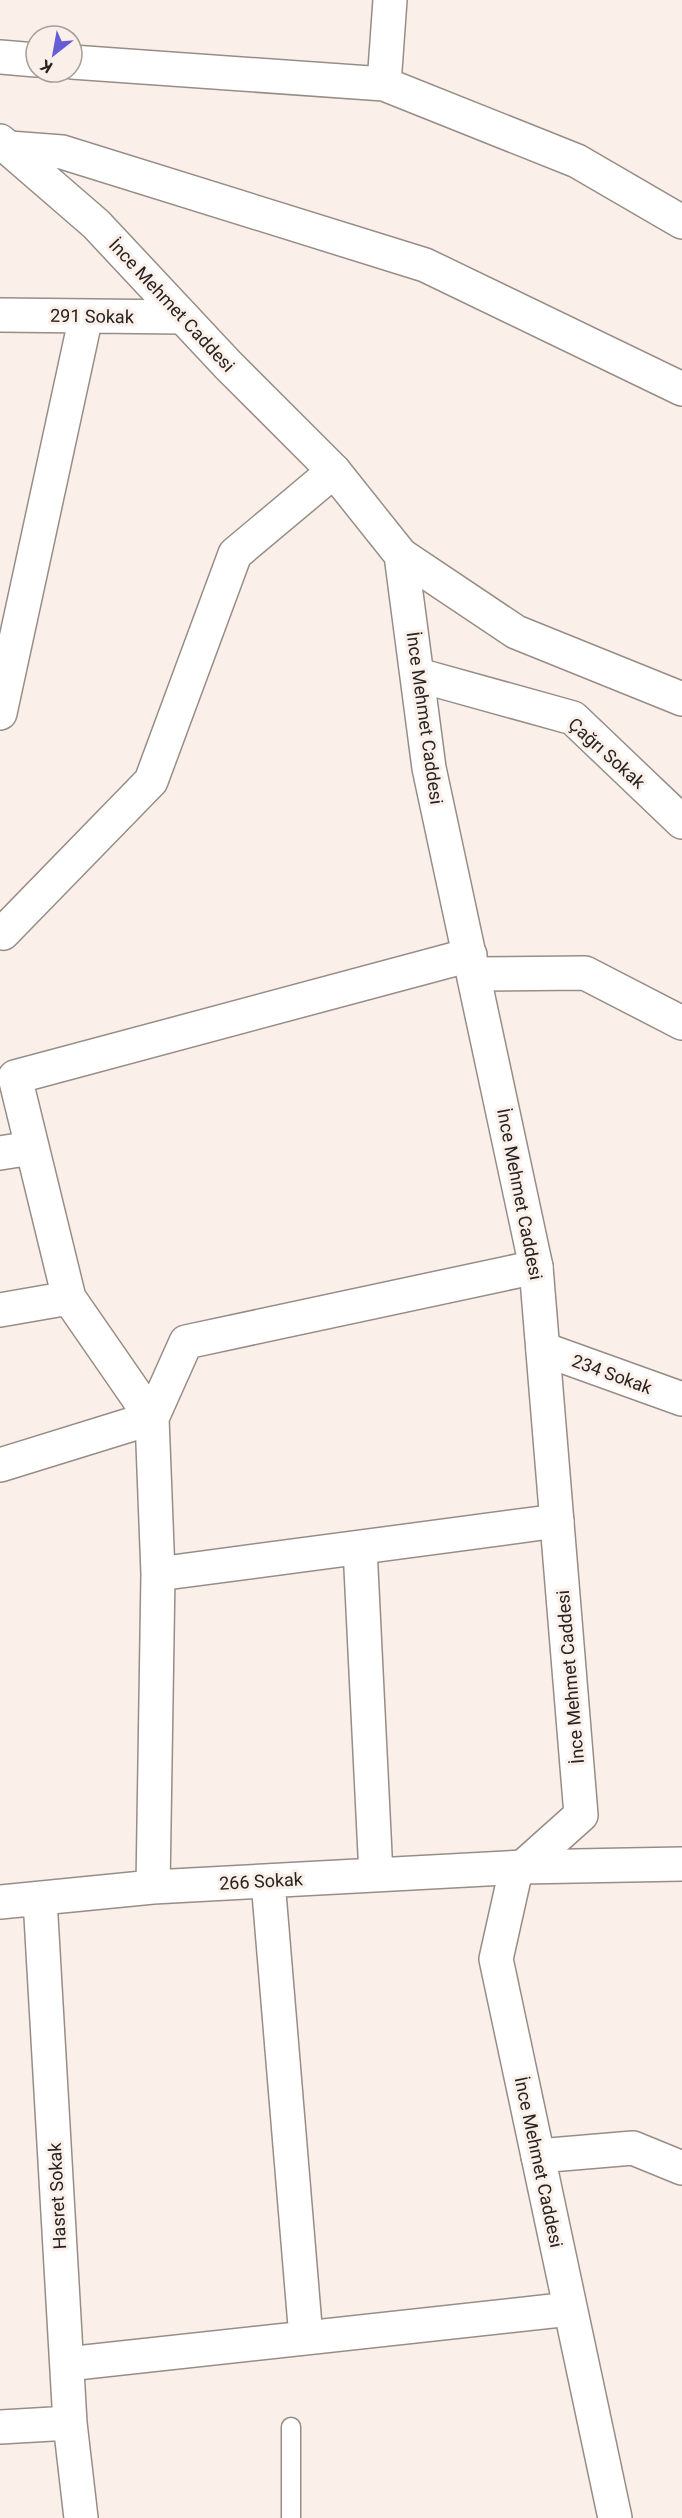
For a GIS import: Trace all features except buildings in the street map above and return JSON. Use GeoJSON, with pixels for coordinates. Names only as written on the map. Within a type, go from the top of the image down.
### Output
{"type":"FeatureCollection","features":[{"type":"Feature","properties":{"kind":"street"},"geometry":{"type":"LineString","coordinates":[[384,84],[390,0]]}},
{"type":"Feature","properties":{"kind":"street"},"geometry":{"type":"LineString","coordinates":[[0,57],[24,59]]}},
{"type":"Feature","properties":{"kind":"street"},"geometry":{"type":"LineString","coordinates":[[84,63],[384,84],[577,161],[682,222]]}},
{"type":"Feature","properties":{"kind":"street"},"geometry":{"type":"LineString","coordinates":[[4,145],[62,153],[425,265],[682,389]]}},
{"type":"Feature","properties":{"kind":"street","name":"İnce Mehmet Caddesi"},"geometry":{"type":"LineString","coordinates":[[4,145],[96,224],[183,317],[334,471],[401,555],[429,768],[536,1267],[581,1815],[514,1874],[496,1959],[615,2518]]}},
{"type":"Feature","properties":{"kind":"street","name":"291 Sokak"},"geometry":{"type":"LineString","coordinates":[[0,315],[183,317]]}},
{"type":"Feature","properties":{"kind":"street"},"geometry":{"type":"LineString","coordinates":[[0,713],[86,316]]}},
{"type":"Feature","properties":{"kind":"street"},"geometry":{"type":"LineString","coordinates":[[0,932],[3,933],[151,781],[235,554],[334,471]]}},
{"type":"Feature","properties":{"kind":"street"},"geometry":{"type":"LineString","coordinates":[[401,555],[516,632],[682,699]]}},
{"type":"Feature","properties":{"kind":"street","name":"Çağrı Sokak"},"geometry":{"type":"LineString","coordinates":[[417,675],[573,718],[682,822]]}},
{"type":"Feature","properties":{"kind":"street"},"geometry":{"type":"LineString","coordinates":[[152,1419],[69,1298],[15,1077],[472,964],[585,973],[682,1023]]}},
{"type":"Feature","properties":{"kind":"street"},"geometry":{"type":"LineString","coordinates":[[0,1153],[32,1148]]}},
{"type":"Feature","properties":{"kind":"street"},"geometry":{"type":"LineString","coordinates":[[153,1887],[158,1575],[152,1419],[186,1342],[536,1267]]}},
{"type":"Feature","properties":{"kind":"street"},"geometry":{"type":"LineString","coordinates":[[0,1310],[69,1298]]}},
{"type":"Feature","properties":{"kind":"street","name":"234 Sokak"},"geometry":{"type":"LineString","coordinates":[[543,1348],[679,1390]]}},
{"type":"Feature","properties":{"kind":"street"},"geometry":{"type":"LineString","coordinates":[[0,1465],[152,1419]]}},
{"type":"Feature","properties":{"kind":"street"},"geometry":{"type":"LineString","coordinates":[[158,1575],[557,1521]]}},
{"type":"Feature","properties":{"kind":"street"},"geometry":{"type":"LineString","coordinates":[[360,1548],[376,1875]]}},
{"type":"Feature","properties":{"kind":"street","name":"266 Sokak"},"geometry":{"type":"LineString","coordinates":[[0,1902],[153,1887],[523,1867],[682,1864]]}},
{"type":"Feature","properties":{"kind":"street"},"geometry":{"type":"LineString","coordinates":[[268,1881],[306,2338]]}},
{"type":"Feature","properties":{"kind":"street","name":"Hasret Sokak"},"geometry":{"type":"LineString","coordinates":[[40,1899],[66,2364],[81,2518]]}},
{"type":"Feature","properties":{"kind":"street"},"geometry":{"type":"LineString","coordinates":[[538,2156],[633,2148],[682,2168]]}},
{"type":"Feature","properties":{"kind":"street"},"geometry":{"type":"LineString","coordinates":[[66,2364],[570,2309]]}},
{"type":"Feature","properties":{"kind":"street"},"geometry":{"type":"LineString","coordinates":[[0,2427],[70,2423]]}},
{"type":"Feature","properties":{"kind":"lane"},"geometry":{"type":"LineString","coordinates":[[291,2427],[291,2518]]}}]}
